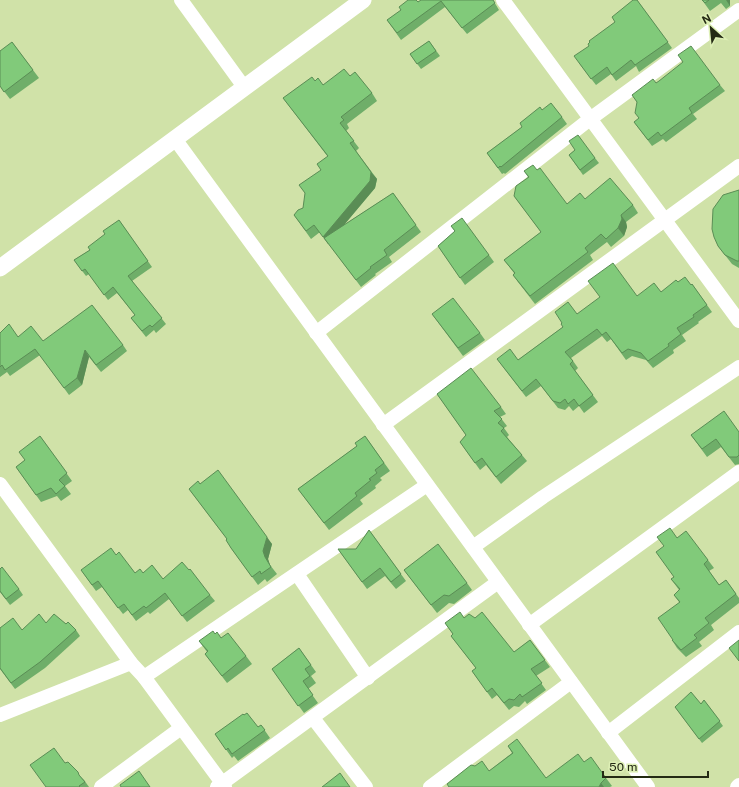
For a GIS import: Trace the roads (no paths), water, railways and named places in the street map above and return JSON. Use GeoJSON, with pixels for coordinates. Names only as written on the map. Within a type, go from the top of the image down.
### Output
{"type":"FeatureCollection","features":[{"type":"Feature","properties":{"kind":"street"},"geometry":{"type":"LineString","coordinates":[[181,0],[244,87]]}},
{"type":"Feature","properties":{"kind":"street"},"geometry":{"type":"LineString","coordinates":[[0,268],[363,0]]}},
{"type":"Feature","properties":{"kind":"street"},"geometry":{"type":"LineString","coordinates":[[503,0],[739,321]]}},
{"type":"Feature","properties":{"kind":"street"},"geometry":{"type":"LineString","coordinates":[[316,333],[590,119],[739,10]]}},
{"type":"Feature","properties":{"kind":"street"},"geometry":{"type":"LineString","coordinates":[[175,139],[648,787]]}},
{"type":"Feature","properties":{"kind":"street"},"geometry":{"type":"LineString","coordinates":[[383,425],[739,166]]}},
{"type":"Feature","properties":{"kind":"street"},"geometry":{"type":"LineString","coordinates":[[473,547],[550,493],[739,367]]}},
{"type":"Feature","properties":{"kind":"street"},"geometry":{"type":"LineString","coordinates":[[530,625],[739,472]]}},
{"type":"Feature","properties":{"kind":"street"},"geometry":{"type":"LineString","coordinates":[[0,484],[131,663],[181,728],[221,786],[498,582]]}},
{"type":"Feature","properties":{"kind":"street"},"geometry":{"type":"LineString","coordinates":[[144,678],[427,485]]}},
{"type":"Feature","properties":{"kind":"street"},"geometry":{"type":"LineString","coordinates":[[297,574],[368,678]]}},
{"type":"Feature","properties":{"kind":"street"},"geometry":{"type":"LineString","coordinates":[[608,733],[739,632]]}},
{"type":"Feature","properties":{"kind":"street"},"geometry":{"type":"LineString","coordinates":[[0,715],[131,663]]}},
{"type":"Feature","properties":{"kind":"street"},"geometry":{"type":"LineString","coordinates":[[430,787],[571,682]]}},
{"type":"Feature","properties":{"kind":"street"},"geometry":{"type":"LineString","coordinates":[[313,718],[366,787]]}},
{"type":"Feature","properties":{"kind":"street"},"geometry":{"type":"LineString","coordinates":[[101,787],[181,728]]}}]}
